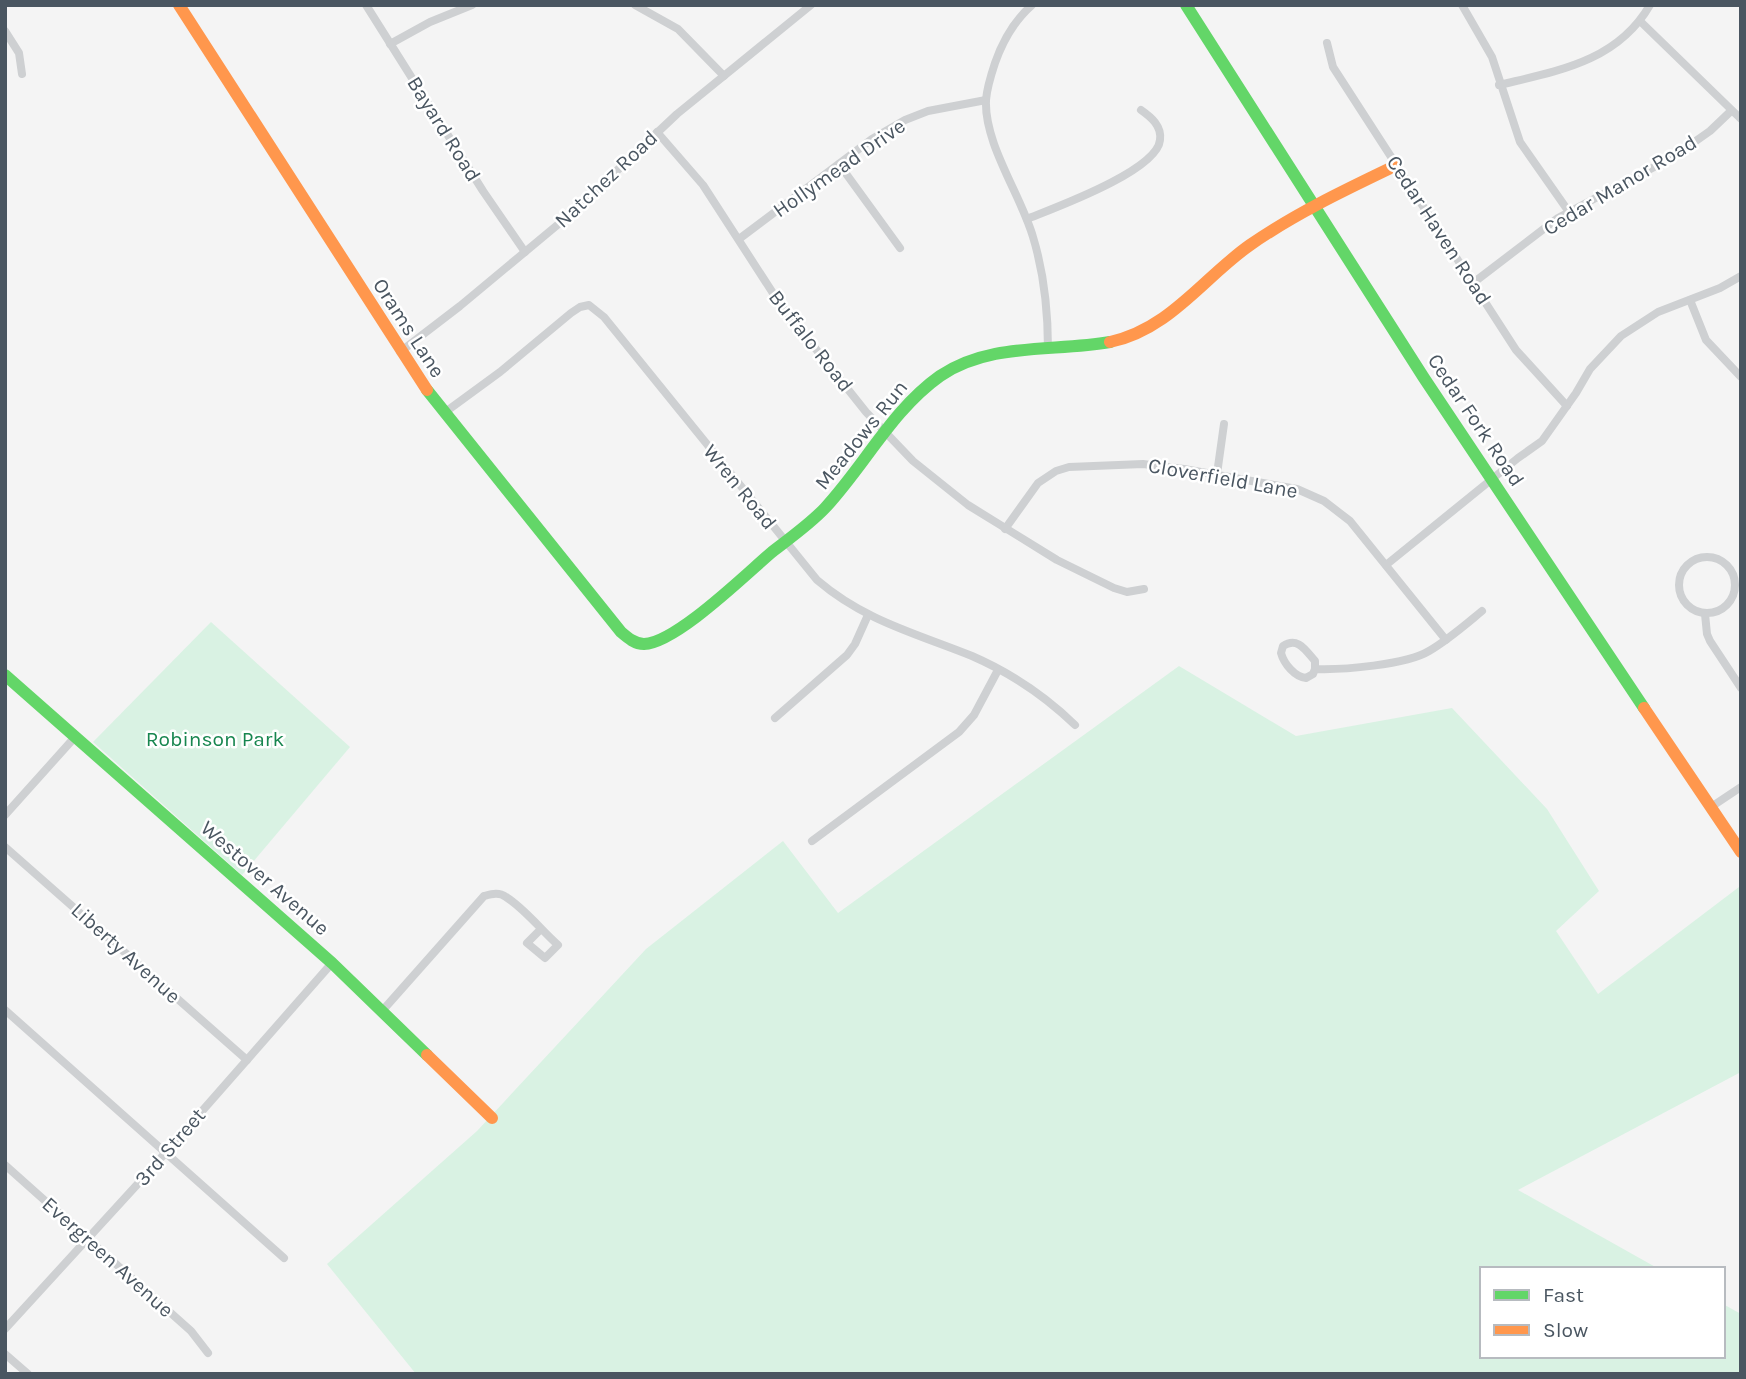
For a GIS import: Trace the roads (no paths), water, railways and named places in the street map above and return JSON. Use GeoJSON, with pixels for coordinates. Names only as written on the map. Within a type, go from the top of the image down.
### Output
{"type":"FeatureCollection","features":[{"type":"Feature","properties":{"kind":"street","name":"Orams Lane"},"geometry":{"type":"LineString","coordinates":[[179,5],[401,352],[444,413],[621,632],[630,640],[642,644]]}},
{"type":"Feature","properties":{"kind":"street","name":"Bayard Road"},"geometry":{"type":"LineString","coordinates":[[366,5],[483,191],[525,252]]}},
{"type":"Feature","properties":{"kind":"street"},"geometry":{"type":"LineString","coordinates":[[390,44],[430,22],[472,5]]}},
{"type":"Feature","properties":{"kind":"street"},"geometry":{"type":"LineString","coordinates":[[635,5],[678,29],[724,76]]}},
{"type":"Feature","properties":{"kind":"street","name":"Natchez Road"},"geometry":{"type":"LineString","coordinates":[[401,352],[598,191],[657,132],[811,5]]}},
{"type":"Feature","properties":{"kind":"street"},"geometry":{"type":"LineString","coordinates":[[1032,5],[1012,26],[1000,48],[990,77],[986,100],[994,141],[1027,219],[1043,279],[1048,349]]}},
{"type":"Feature","properties":{"kind":"street","name":"Cedar Fork Road"},"geometry":{"type":"LineString","coordinates":[[1186,5],[1424,378],[1741,852]]}},
{"type":"Feature","properties":{"kind":"street"},"geometry":{"type":"LineString","coordinates":[[1462,5],[1492,57],[1499,85],[1520,142],[1569,212]]}},
{"type":"Feature","properties":{"kind":"street"},"geometry":{"type":"LineString","coordinates":[[1499,85],[1573,68],[1614,46],[1641,22],[1650,5]]}},
{"type":"Feature","properties":{"kind":"street"},"geometry":{"type":"LineString","coordinates":[[1641,22],[1741,119]]}},
{"type":"Feature","properties":{"kind":"street"},"geometry":{"type":"LineString","coordinates":[[5,32],[19,53],[22,74]]}},
{"type":"Feature","properties":{"kind":"street","name":"Cedar Haven Road"},"geometry":{"type":"LineString","coordinates":[[1327,43],[1334,67],[1516,350],[1567,406]]}},
{"type":"Feature","properties":{"kind":"street","name":"Hollymead Drive"},"geometry":{"type":"LineString","coordinates":[[739,239],[872,139],[905,120],[937,108],[986,100]]}},
{"type":"Feature","properties":{"kind":"street"},"geometry":{"type":"LineString","coordinates":[[1027,219],[1085,196],[1117,180],[1149,159],[1160,144],[1161,136],[1153,119],[1141,110]]}},
{"type":"Feature","properties":{"kind":"street","name":"Cedar Manor Road"},"geometry":{"type":"LineString","coordinates":[[1473,283],[1558,218],[1673,157],[1710,131],[1731,111]]}},
{"type":"Feature","properties":{"kind":"street","name":"Buffalo Road"},"geometry":{"type":"LineString","coordinates":[[657,132],[703,185],[780,304],[866,412],[913,461],[944,487],[1005,529],[1084,575],[1127,592],[1144,589]]}},
{"type":"Feature","properties":{"kind":"street"},"geometry":{"type":"LineString","coordinates":[[839,164],[900,248]]}},
{"type":"Feature","properties":{"kind":"street","name":"Meadows Run"},"geometry":{"type":"LineString","coordinates":[[642,644],[657,641],[690,621],[824,509],[924,388],[956,366],[995,353],[1090,347],[1131,337],[1154,326],[1179,307],[1233,257],[1313,205],[1397,165]]}},
{"type":"Feature","properties":{"kind":"street"},"geometry":{"type":"LineString","coordinates":[[1386,565],[1517,458],[1542,441],[1590,369],[1621,336],[1658,312],[1720,288],[1741,276]]}},
{"type":"Feature","properties":{"kind":"street"},"geometry":{"type":"LineString","coordinates":[[1690,300],[1706,340],[1741,377]]}},
{"type":"Feature","properties":{"kind":"street","name":"Wren Road"},"geometry":{"type":"LineString","coordinates":[[444,413],[500,373],[570,313],[589,305],[604,317],[817,580],[845,602],[868,615],[974,657],[1033,689],[1075,724]]}},
{"type":"Feature","properties":{"kind":"street"},"geometry":{"type":"LineString","coordinates":[[1217,474],[1224,424]]}},
{"type":"Feature","properties":{"kind":"street","name":"Cloverfield Lane"},"geometry":{"type":"LineString","coordinates":[[1005,529],[1038,483],[1050,474],[1069,467],[1143,464],[1288,486],[1324,501],[1350,521],[1446,640]]}},
{"type":"Feature","properties":{"kind":"street"},"geometry":{"type":"LineString","coordinates":[[1710,556],[1727,564],[1734,575],[1736,587],[1728,605],[1718,612],[1705,614],[1688,606],[1681,595],[1679,583],[1683,570],[1692,561],[1710,556]]}},
{"type":"Feature","properties":{"kind":"street"},"geometry":{"type":"LineString","coordinates":[[1315,668],[1334,669],[1408,659],[1428,652],[1482,611]]}},
{"type":"Feature","properties":{"kind":"street"},"geometry":{"type":"LineString","coordinates":[[1705,614],[1705,627],[1710,641],[1741,688]]}},
{"type":"Feature","properties":{"kind":"street"},"geometry":{"type":"LineString","coordinates":[[775,718],[846,655],[855,643],[868,615]]}},
{"type":"Feature","properties":{"kind":"street"},"geometry":{"type":"LineString","coordinates":[[1290,642],[1298,643],[1315,661],[1315,668],[1310,677],[1298,677],[1282,657],[1283,646],[1290,642]]}},
{"type":"Feature","properties":{"kind":"street"},"geometry":{"type":"LineString","coordinates":[[812,841],[959,732],[974,715],[998,670]]}},
{"type":"Feature","properties":{"kind":"street","name":"Westover Avenue"},"geometry":{"type":"LineString","coordinates":[[5,675],[332,963],[492,1118]]}},
{"type":"Feature","properties":{"kind":"street"},"geometry":{"type":"LineString","coordinates":[[5,815],[75,737]]}},
{"type":"Feature","properties":{"kind":"street"},"geometry":{"type":"LineString","coordinates":[[1711,807],[1741,787]]}},
{"type":"Feature","properties":{"kind":"street","name":"Liberty Avenue"},"geometry":{"type":"LineString","coordinates":[[5,847],[247,1060]]}},
{"type":"Feature","properties":{"kind":"street"},"geometry":{"type":"LineString","coordinates":[[383,1010],[484,896],[493,893],[505,896],[541,929]]}},
{"type":"Feature","properties":{"kind":"street","name":"3rd Street"},"geometry":{"type":"LineString","coordinates":[[5,1329],[332,963]]}},
{"type":"Feature","properties":{"kind":"street"},"geometry":{"type":"LineString","coordinates":[[5,1010],[284,1258]]}},
{"type":"Feature","properties":{"kind":"street","name":"Evergreen Avenue"},"geometry":{"type":"LineString","coordinates":[[5,1165],[191,1331],[208,1353]]}},
{"type":"Feature","properties":{"kind":"street"},"geometry":{"type":"LineString","coordinates":[[5,1354],[28,1374]]}},
{"type":"Feature","properties":{"kind":"park label","name":"Robinson Park"},"geometry":{"type":"Point","coordinates":[215,739]}}]}
